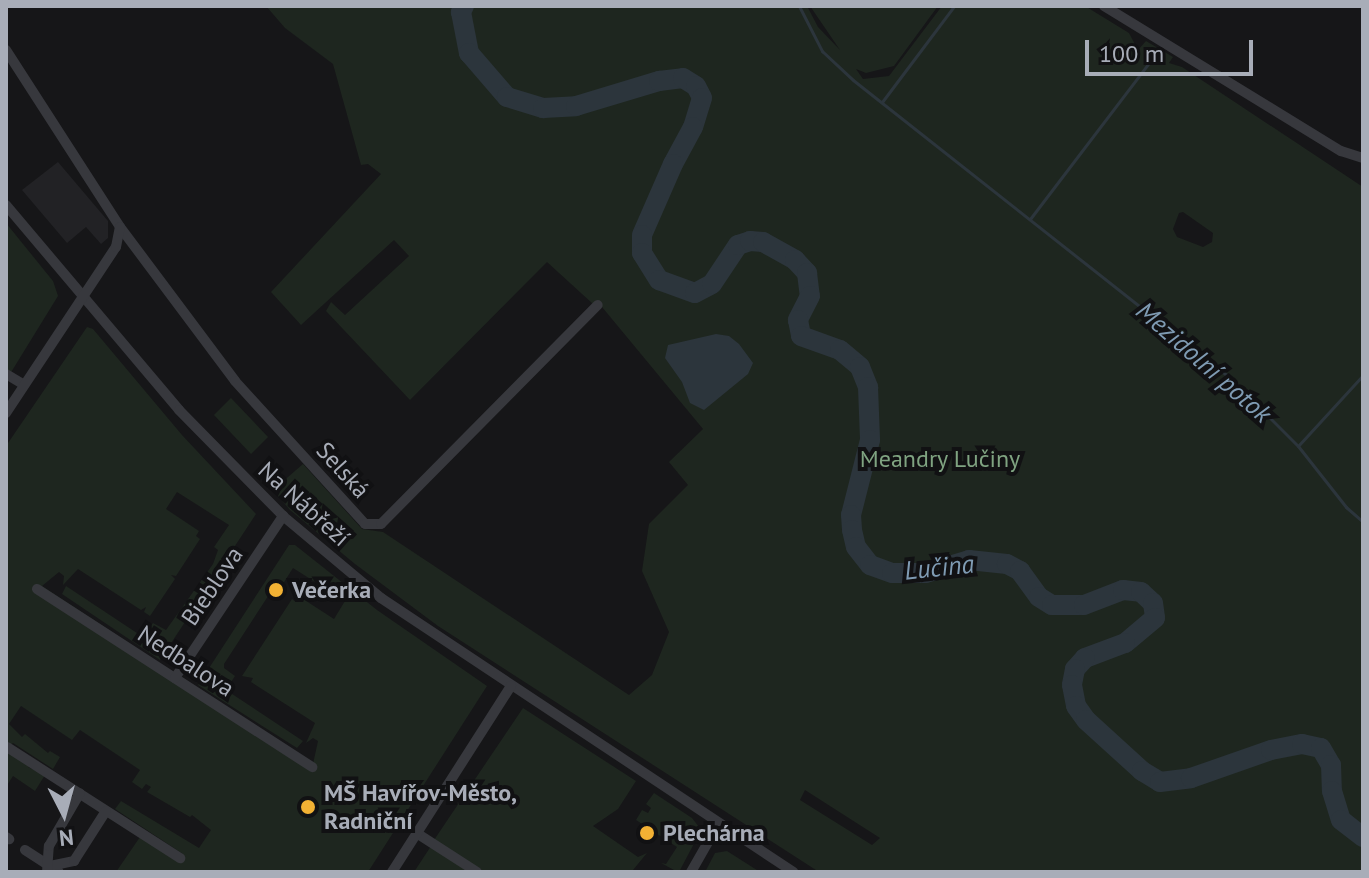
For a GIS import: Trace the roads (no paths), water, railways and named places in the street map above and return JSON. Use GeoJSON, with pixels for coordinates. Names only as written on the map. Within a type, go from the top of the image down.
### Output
{"type":"FeatureCollection","features":[{"type":"Feature","properties":{"kind":"street"},"geometry":{"type":"LineString","coordinates":[[1104,6],[1341,151],[1363,158]]}},
{"type":"Feature","properties":{"kind":"street","name":"Selská"},"geometry":{"type":"LineString","coordinates":[[6,50],[120,227],[235,381],[365,524],[381,524],[598,305]]}},
{"type":"Feature","properties":{"kind":"street","name":"Na Nábřeží"},"geometry":{"type":"LineString","coordinates":[[6,205],[179,410],[283,516],[381,598],[793,872]]}},
{"type":"Feature","properties":{"kind":"street"},"geometry":{"type":"LineString","coordinates":[[6,413],[116,247],[120,227]]}},
{"type":"Feature","properties":{"kind":"street"},"geometry":{"type":"LineString","coordinates":[[6,374],[24,385]]}},
{"type":"Feature","properties":{"kind":"street","name":"Bieblova"},"geometry":{"type":"LineString","coordinates":[[175,678],[283,516]]}},
{"type":"Feature","properties":{"kind":"street","name":"Nedbalova"},"geometry":{"type":"LineString","coordinates":[[37,589],[312,767]]}},
{"type":"Feature","properties":{"kind":"street"},"geometry":{"type":"LineString","coordinates":[[392,872],[511,686]]}},
{"type":"Feature","properties":{"kind":"street"},"geometry":{"type":"LineString","coordinates":[[7,747],[180,858]]}},
{"type":"Feature","properties":{"kind":"street"},"geometry":{"type":"LineString","coordinates":[[52,870],[49,846],[80,793]]}},
{"type":"Feature","properties":{"kind":"street"},"geometry":{"type":"LineString","coordinates":[[52,870],[74,861],[106,811]]}},
{"type":"Feature","properties":{"kind":"street"},"geometry":{"type":"LineString","coordinates":[[691,872],[719,823]]}},
{"type":"Feature","properties":{"kind":"street"},"geometry":{"type":"LineString","coordinates":[[418,834],[477,872]]}},
{"type":"Feature","properties":{"kind":"street"},"geometry":{"type":"LineString","coordinates":[[25,850],[52,870]]}},
{"type":"Feature","properties":{"kind":"waterway","name":"Lučina"},"geometry":{"type":"LineString","coordinates":[[464,6],[461,12],[469,53],[507,97],[543,108],[576,106],[659,81],[683,78],[696,86],[702,98],[693,127],[642,235],[642,253],[659,280],[695,293],[712,284],[738,245],[750,241],[763,242],[795,260],[807,273],[810,296],[798,320],[801,336],[840,350],[860,367],[868,387],[870,440],[851,515],[856,547],[870,565],[892,573],[926,573],[969,560],[1007,564],[1020,571],[1039,597],[1052,605],[1084,605],[1123,590],[1141,592],[1153,603],[1155,618],[1125,643],[1085,658],[1075,669],[1072,685],[1076,706],[1086,720],[1142,771],[1160,782],[1191,778],[1271,750],[1302,744],[1321,748],[1331,765],[1332,791],[1341,820],[1363,837]]}},
{"type":"Feature","properties":{"kind":"waterway","name":"Mezidolní potok"},"geometry":{"type":"LineString","coordinates":[[799,6],[822,51],[853,80],[1227,375],[1298,446],[1346,507],[1363,522]]}},
{"type":"Feature","properties":{"kind":"waterway"},"geometry":{"type":"LineString","coordinates":[[882,102],[954,6]]}},
{"type":"Feature","properties":{"kind":"waterway","name":"Mezidolní potok"},"geometry":{"type":"LineString","coordinates":[[1030,219],[1158,51]]}},
{"type":"Feature","properties":{"kind":"waterway"},"geometry":{"type":"LineString","coordinates":[[1298,446],[1363,375]]}},
{"type":"Feature","properties":{"kind":"place","name":"Večerka"},"geometry":{"type":"Point","coordinates":[276,590]}},
{"type":"Feature","properties":{"kind":"place","name":"MŠ Havířov-Město, Radniční"},"geometry":{"type":"Point","coordinates":[308,807]}},
{"type":"Feature","properties":{"kind":"place","name":"Plechárna"},"geometry":{"type":"Point","coordinates":[647,833]}},
{"type":"Feature","properties":{"kind":"park label","name":"Meandry Lučiny"},"geometry":{"type":"Point","coordinates":[940,459]}}]}
